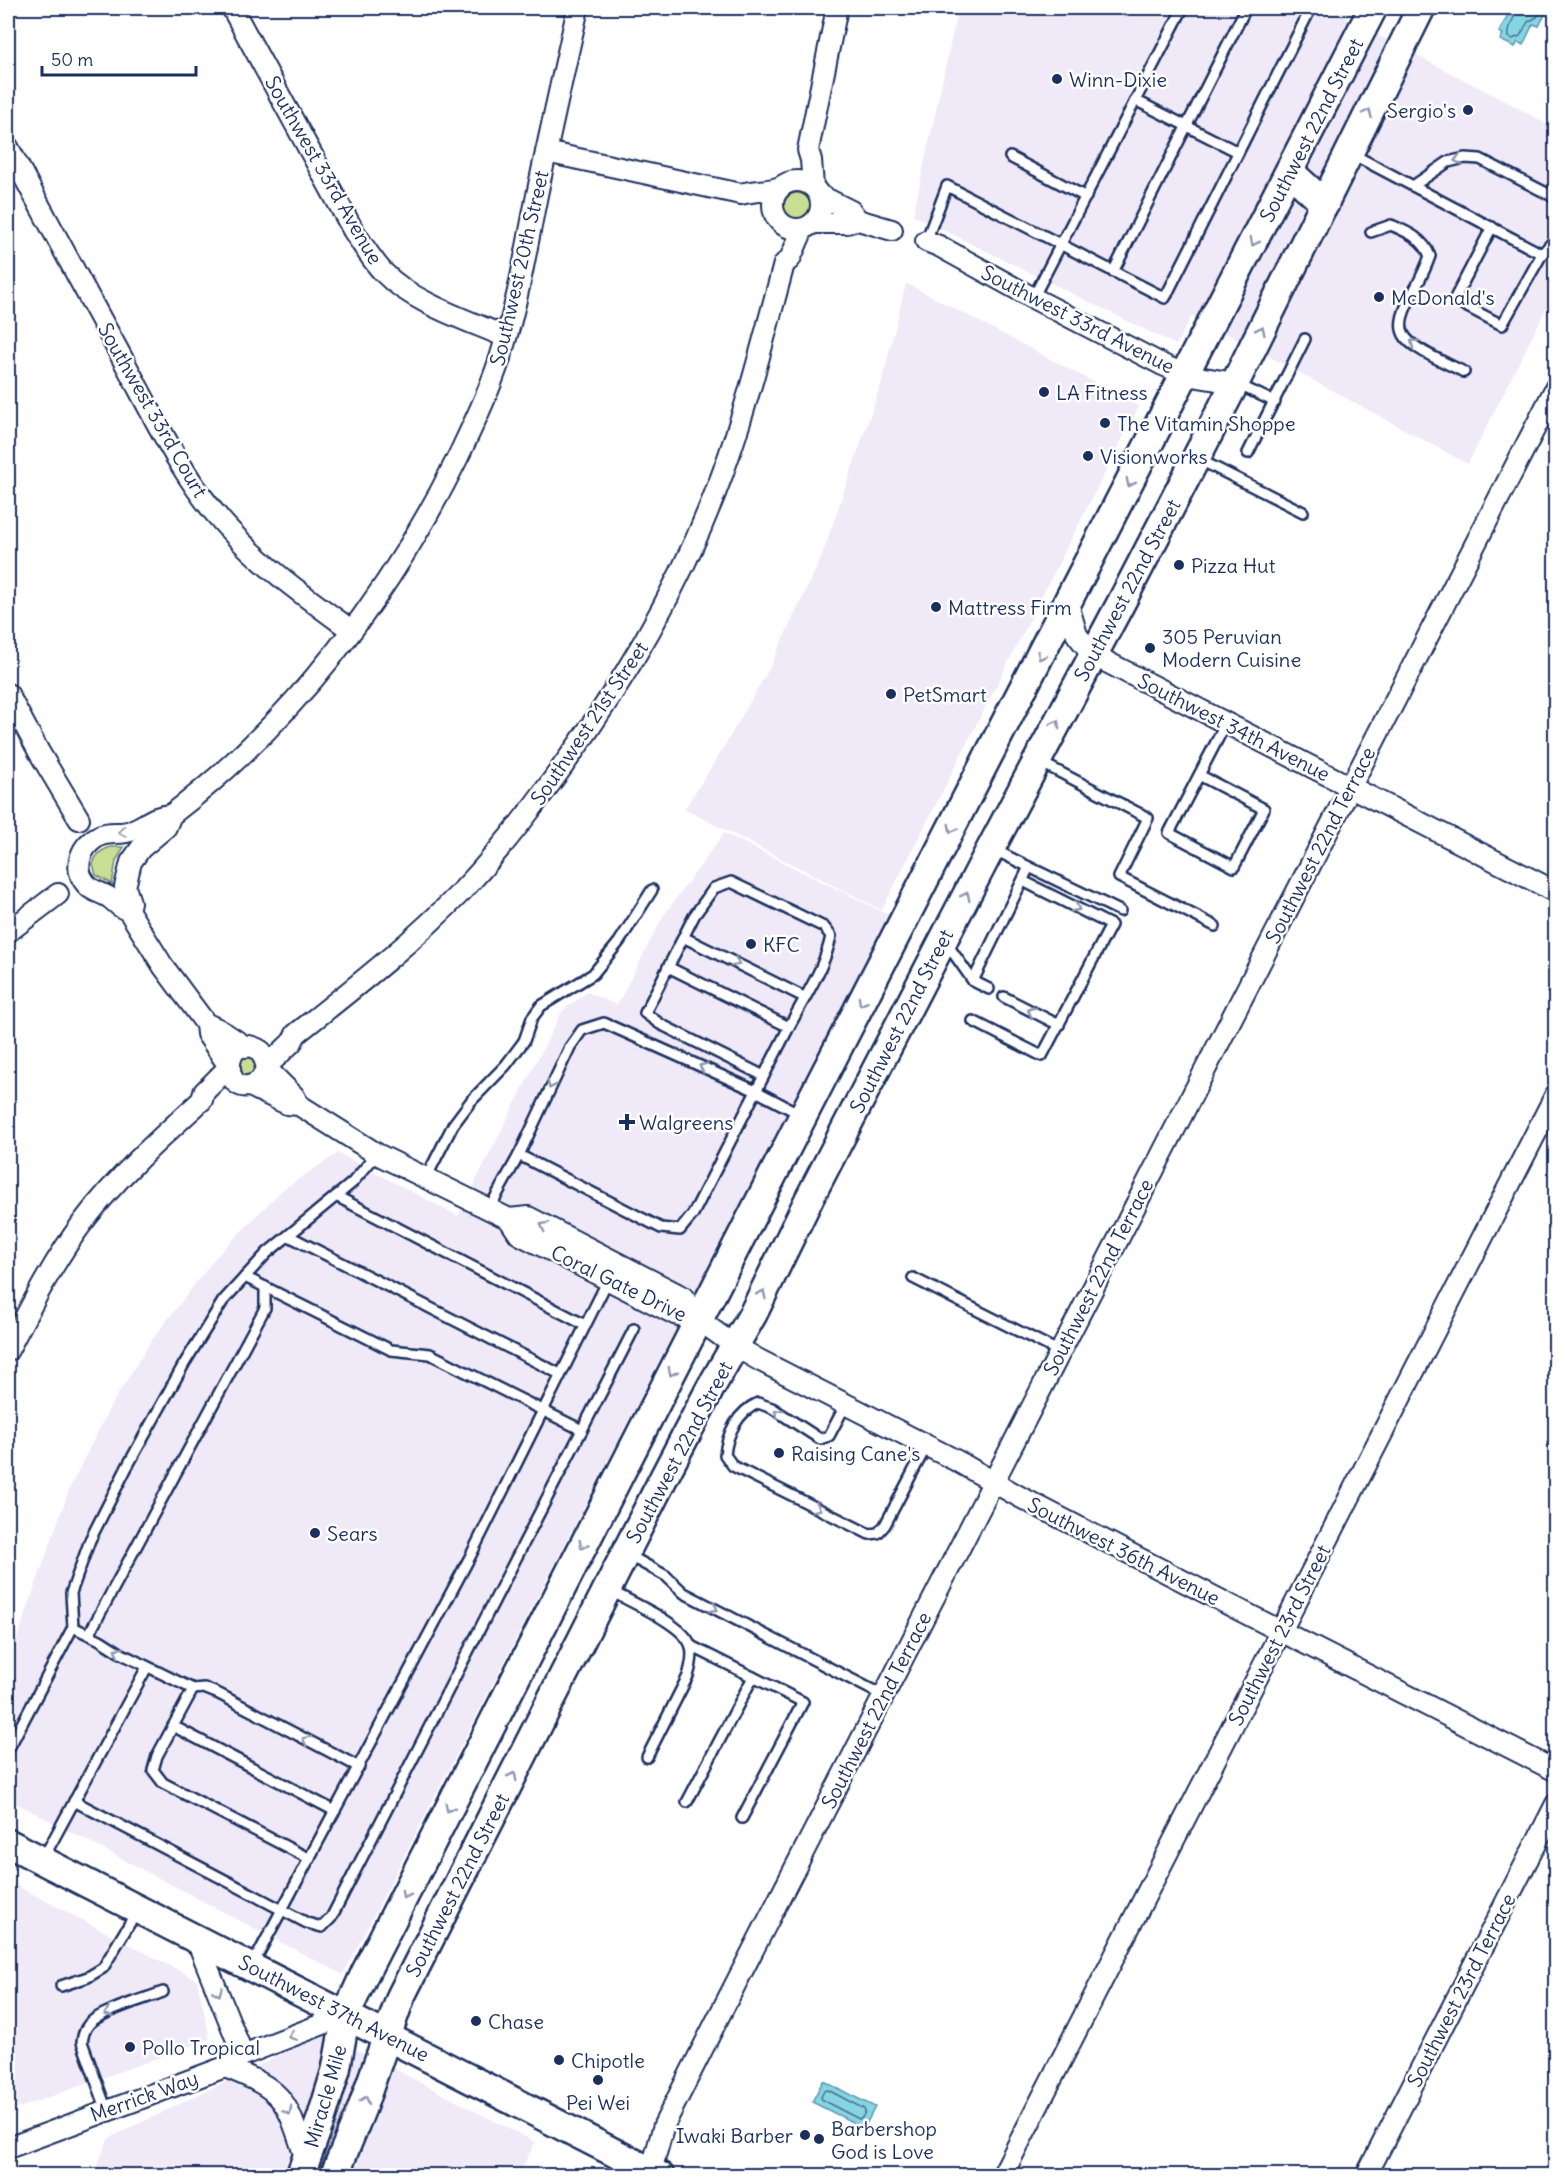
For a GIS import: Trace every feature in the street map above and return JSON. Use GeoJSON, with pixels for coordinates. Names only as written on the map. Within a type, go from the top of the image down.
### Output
{"type":"FeatureCollection","features":[{"type":"Feature","properties":{"kind":"main road","name":"Southwest 22nd Street"},"geometry":{"type":"LineString","coordinates":[[346,2015],[416,1873],[803,1116],[1373,8]]}},
{"type":"Feature","properties":{"kind":"main road","name":"Southwest 22nd Street"},"geometry":{"type":"LineString","coordinates":[[386,2036],[401,1996],[607,1589],[711,1387],[735,1346],[1036,760],[1235,383],[1421,8]]}},
{"type":"Feature","properties":{"kind":"main road"},"geometry":{"type":"LineString","coordinates":[[1290,172],[1325,204]]}},
{"type":"Feature","properties":{"kind":"main road","name":"Southwest 37th Avenue"},"geometry":{"type":"LineString","coordinates":[[8,1843],[252,1966],[653,2174]]}},
{"type":"Feature","properties":{"kind":"main road","name":"Miracle Mile"},"geometry":{"type":"LineString","coordinates":[[303,2168],[336,2070],[346,2015]]}},
{"type":"Feature","properties":{"kind":"main road","name":"Miracle Mile"},"geometry":{"type":"LineString","coordinates":[[334,2175],[362,2108],[386,2036]]}},
{"type":"Feature","properties":{"kind":"street","name":"Southwest 33rd Avenue"},"geometry":{"type":"LineString","coordinates":[[232,8],[353,230],[374,261],[393,281],[408,291],[506,337]]}},
{"type":"Feature","properties":{"kind":"street","name":"Southwest 20th Street"},"geometry":{"type":"LineString","coordinates":[[171,815],[158,816],[132,831],[100,835],[87,844],[79,863],[80,874],[87,884],[113,900],[120,908],[128,910],[130,902],[126,887],[128,872],[135,855],[166,828],[171,815],[211,783],[295,700],[381,591],[426,519],[481,408],[506,337],[578,8]]}},
{"type":"Feature","properties":{"kind":"street"},"geometry":{"type":"LineString","coordinates":[[776,217],[774,199],[808,150],[837,8]]}},
{"type":"Feature","properties":{"kind":"street","name":"Southwest 33rd Court"},"geometry":{"type":"LineString","coordinates":[[8,147],[157,423],[202,497],[224,525],[251,551],[351,630]]}},
{"type":"Feature","properties":{"kind":"street"},"geometry":{"type":"LineString","coordinates":[[808,150],[821,210],[808,226]]}},
{"type":"Feature","properties":{"kind":"street"},"geometry":{"type":"LineString","coordinates":[[546,152],[741,194],[790,228],[847,223],[858,219]]}},
{"type":"Feature","properties":{"kind":"street"},"geometry":{"type":"LineString","coordinates":[[741,194],[749,191],[771,190],[801,181],[851,211],[858,219],[892,231]]}},
{"type":"Feature","properties":{"kind":"street","name":"Southwest 21st Street"},"geometry":{"type":"LineString","coordinates":[[776,217],[781,234],[779,255],[784,264]]}},
{"type":"Feature","properties":{"kind":"street","name":"Southwest 21st Street"},"geometry":{"type":"LineString","coordinates":[[267,1068],[292,1042],[296,1034],[378,969],[464,889],[499,851],[532,809],[606,706],[660,612],[713,498],[753,379],[784,264],[790,259],[808,226]]}},
{"type":"Feature","properties":{"kind":"street","name":"Southwest 33rd Avenue"},"geometry":{"type":"LineString","coordinates":[[926,242],[1186,375],[1235,383]]}},
{"type":"Feature","properties":{"kind":"street","name":"Southwest 22nd Terrace"},"geometry":{"type":"LineString","coordinates":[[653,2174],[664,2125],[1556,387]]}},
{"type":"Feature","properties":{"kind":"street","name":"Southwest 34th Avenue"},"geometry":{"type":"LineString","coordinates":[[1068,604],[1077,634],[1093,655],[1556,892]]}},
{"type":"Feature","properties":{"kind":"street"},"geometry":{"type":"LineString","coordinates":[[8,694],[79,819]]}},
{"type":"Feature","properties":{"kind":"street"},"geometry":{"type":"LineString","coordinates":[[8,932],[58,894]]}},
{"type":"Feature","properties":{"kind":"street"},"geometry":{"type":"LineString","coordinates":[[128,910],[159,960],[206,1024],[207,1034],[228,1066],[233,1079],[247,1085]]}},
{"type":"Feature","properties":{"kind":"street"},"geometry":{"type":"LineString","coordinates":[[202,1100],[261,1080],[267,1068],[264,1055],[216,1027],[206,1024]]}},
{"type":"Feature","properties":{"kind":"street","name":"Southwest 21st Street"},"geometry":{"type":"LineString","coordinates":[[251,1048],[277,1041],[286,1035],[296,1034]]}},
{"type":"Feature","properties":{"kind":"street"},"geometry":{"type":"LineString","coordinates":[[8,1350],[41,1287],[83,1221],[136,1162],[202,1100],[204,1092],[228,1066],[236,1051],[251,1048]]}},
{"type":"Feature","properties":{"kind":"street","name":"Coral Gate Drive"},"geometry":{"type":"LineString","coordinates":[[267,1068],[294,1096],[299,1105]]}},
{"type":"Feature","properties":{"kind":"street","name":"Coral Gate Drive"},"geometry":{"type":"LineString","coordinates":[[247,1085],[287,1104],[299,1105],[377,1154],[509,1219],[519,1234],[675,1314],[699,1320]]}},
{"type":"Feature","properties":{"kind":"street","name":"Southwest 23rd Street"},"geometry":{"type":"LineString","coordinates":[[1002,2175],[1556,1095]]}},
{"type":"Feature","properties":{"kind":"street","name":"Coral Gate Drive"},"geometry":{"type":"LineString","coordinates":[[509,1219],[528,1217],[683,1297],[699,1320]]}},
{"type":"Feature","properties":{"kind":"street","name":"Southwest 36th Avenue"},"geometry":{"type":"LineString","coordinates":[[699,1320],[759,1360],[1556,1771]]}},
{"type":"Feature","properties":{"kind":"street","name":"Southwest 23rd Terrace"},"geometry":{"type":"LineString","coordinates":[[1366,2175],[1556,1804]]}},
{"type":"Feature","properties":{"kind":"street"},"geometry":{"type":"LineString","coordinates":[[196,1938],[243,2055]]}},
{"type":"Feature","properties":{"kind":"street","name":"Merrick Way"},"geometry":{"type":"LineString","coordinates":[[8,2148],[225,2067],[243,2055],[346,2015]]}},
{"type":"Feature","properties":{"kind":"street"},"geometry":{"type":"LineString","coordinates":[[225,2067],[260,2082],[280,2097],[294,2123],[303,2168]]}},
{"type":"Feature","properties":{"kind":"lane"},"geometry":{"type":"LineString","coordinates":[[1033,298],[1183,8]]}},
{"type":"Feature","properties":{"kind":"lane"},"geometry":{"type":"LineString","coordinates":[[1113,272],[1246,8]]}},
{"type":"Feature","properties":{"kind":"lane"},"geometry":{"type":"LineString","coordinates":[[926,242],[947,186],[1164,298],[1311,8]]}},
{"type":"Feature","properties":{"kind":"lane"},"geometry":{"type":"LineString","coordinates":[[1135,100],[1238,152]]}},
{"type":"Feature","properties":{"kind":"lane"},"geometry":{"type":"LineString","coordinates":[[1350,153],[1542,254]]}},
{"type":"Feature","properties":{"kind":"lane"},"geometry":{"type":"LineString","coordinates":[[1010,158],[1086,197]]}},
{"type":"Feature","properties":{"kind":"lane"},"geometry":{"type":"LineString","coordinates":[[1413,186],[1449,162],[1465,158],[1480,159],[1556,198]]}},
{"type":"Feature","properties":{"kind":"lane"},"geometry":{"type":"LineString","coordinates":[[1371,232],[1391,225],[1413,235],[1426,245],[1430,256],[1425,271],[1405,309],[1401,323],[1402,329],[1404,335],[1414,345],[1464,372]]}},
{"type":"Feature","properties":{"kind":"lane"},"geometry":{"type":"LineString","coordinates":[[1492,227],[1454,300],[1503,325],[1542,254],[1556,238]]}},
{"type":"Feature","properties":{"kind":"lane"},"geometry":{"type":"LineString","coordinates":[[1248,453],[1305,339]]}},
{"type":"Feature","properties":{"kind":"lane"},"geometry":{"type":"LineString","coordinates":[[1235,383],[1275,402]]}},
{"type":"Feature","properties":{"kind":"lane"},"geometry":{"type":"LineString","coordinates":[[1196,458],[1303,512]]}},
{"type":"Feature","properties":{"kind":"lane"},"geometry":{"type":"LineString","coordinates":[[1199,775],[1264,808],[1234,867],[1169,833],[1199,775],[1226,723]]}},
{"type":"Feature","properties":{"kind":"lane"},"geometry":{"type":"LineString","coordinates":[[1036,760],[1149,818],[1119,877],[1215,926]]}},
{"type":"Feature","properties":{"kind":"lane"},"geometry":{"type":"LineString","coordinates":[[991,848],[1120,911]]}},
{"type":"Feature","properties":{"kind":"lane"},"geometry":{"type":"LineString","coordinates":[[973,981],[1029,867]]}},
{"type":"Feature","properties":{"kind":"lane"},"geometry":{"type":"LineString","coordinates":[[973,1021],[1042,1056],[1111,925],[1023,881]]}},
{"type":"Feature","properties":{"kind":"lane"},"geometry":{"type":"LineString","coordinates":[[519,1155],[661,1228],[680,1230],[693,1214],[829,950],[831,936],[824,927],[731,882],[714,888],[694,916],[645,1012],[660,1024],[764,1076]]}},
{"type":"Feature","properties":{"kind":"lane"},"geometry":{"type":"LineString","coordinates":[[426,1178],[453,1125],[524,1041],[536,1012],[541,1006],[593,974],[619,942],[652,890]]}},
{"type":"Feature","properties":{"kind":"lane"},"geometry":{"type":"LineString","coordinates":[[683,937],[804,997]]}},
{"type":"Feature","properties":{"kind":"lane"},"geometry":{"type":"LineString","coordinates":[[944,939],[973,981],[989,989]]}},
{"type":"Feature","properties":{"kind":"lane"},"geometry":{"type":"LineString","coordinates":[[668,967],[789,1026]]}},
{"type":"Feature","properties":{"kind":"lane"},"geometry":{"type":"LineString","coordinates":[[1004,997],[1059,1025]]}},
{"type":"Feature","properties":{"kind":"lane"},"geometry":{"type":"LineString","coordinates":[[489,1209],[519,1155],[570,1047],[582,1030],[604,1023],[756,1091],[803,1116]]}},
{"type":"Feature","properties":{"kind":"lane"},"geometry":{"type":"LineString","coordinates":[[8,1750],[73,1627],[71,1593],[90,1540],[184,1364],[223,1301],[267,1253],[352,1183],[377,1154]]}},
{"type":"Feature","properties":{"kind":"lane"},"geometry":{"type":"LineString","coordinates":[[336,1196],[585,1324]]}},
{"type":"Feature","properties":{"kind":"lane"},"geometry":{"type":"LineString","coordinates":[[288,1236],[560,1374]]}},
{"type":"Feature","properties":{"kind":"lane"},"geometry":{"type":"LineString","coordinates":[[245,1277],[391,1350],[430,1354],[582,1430]]}},
{"type":"Feature","properties":{"kind":"lane"},"geometry":{"type":"LineString","coordinates":[[913,1278],[1060,1352]]}},
{"type":"Feature","properties":{"kind":"lane"},"geometry":{"type":"LineString","coordinates":[[252,1966],[471,1555],[608,1280]]}},
{"type":"Feature","properties":{"kind":"lane"},"geometry":{"type":"LineString","coordinates":[[89,1634],[265,1308],[265,1287]]}},
{"type":"Feature","properties":{"kind":"lane"},"geometry":{"type":"LineString","coordinates":[[74,1802],[307,1923],[322,1927],[331,1918],[634,1329]]}},
{"type":"Feature","properties":{"kind":"lane"},"geometry":{"type":"LineString","coordinates":[[846,1404],[829,1436],[820,1439],[772,1408],[758,1403],[746,1408],[726,1443],[725,1455],[733,1466],[869,1534],[878,1533],[885,1525],[927,1445]]}},
{"type":"Feature","properties":{"kind":"lane"},"geometry":{"type":"LineString","coordinates":[[626,1554],[666,1576],[684,1593],[884,1696]]}},
{"type":"Feature","properties":{"kind":"lane"},"geometry":{"type":"LineString","coordinates":[[607,1589],[675,1626],[685,1635],[691,1646],[692,1661],[688,1676],[647,1757]]}},
{"type":"Feature","properties":{"kind":"lane"},"geometry":{"type":"LineString","coordinates":[[73,1627],[193,1689],[204,1688],[219,1694],[358,1767]]}},
{"type":"Feature","properties":{"kind":"lane"},"geometry":{"type":"LineString","coordinates":[[691,1646],[803,1702],[742,1818]]}},
{"type":"Feature","properties":{"kind":"lane"},"geometry":{"type":"LineString","coordinates":[[42,1861],[147,1667]]}},
{"type":"Feature","properties":{"kind":"lane"},"geometry":{"type":"LineString","coordinates":[[687,1802],[753,1677]]}},
{"type":"Feature","properties":{"kind":"lane"},"geometry":{"type":"LineString","coordinates":[[193,1689],[157,1756],[153,1770],[163,1783],[310,1859]]}},
{"type":"Feature","properties":{"kind":"lane"},"geometry":{"type":"LineString","coordinates":[[173,1726],[335,1811]]}},
{"type":"Feature","properties":{"kind":"lane"},"geometry":{"type":"LineString","coordinates":[[61,1986],[88,1977],[103,1968],[138,1909]]}},
{"type":"Feature","properties":{"kind":"lane"},"geometry":{"type":"LineString","coordinates":[[107,2110],[82,2042],[84,2031],[90,2022],[101,2015],[163,1992]]}},
{"type":"Feature","properties":{"kind":"shaded area"},"geometry":{"type":"Polygon","coordinates":[[[958,8],[1352,8],[1347,19],[1528,113],[1555,130],[1555,291],[1468,464],[1192,315],[1176,345],[913,215],[958,8]]]}},
{"type":"Feature","properties":{"kind":"shaded area"},"geometry":{"type":"Polygon","coordinates":[[[906,283],[1139,406],[882,910],[684,809],[721,752],[769,669],[821,558],[881,384],[906,283]]]}},
{"type":"Feature","properties":{"kind":"shaded area"},"geometry":{"type":"Polygon","coordinates":[[[724,833],[889,915],[343,1975],[8,1799],[8,1664],[70,1487],[110,1407],[151,1341],[215,1258],[282,1190],[338,1153],[458,1216],[562,1011],[587,992],[617,1005],[664,915],[724,833]]]}},
{"type":"Feature","properties":{"kind":"shaded area"},"geometry":{"type":"Polygon","coordinates":[[[8,1881],[197,1980],[210,2039],[8,2112],[8,1881]]]}},
{"type":"Feature","properties":{"kind":"shaded area"},"geometry":{"type":"Polygon","coordinates":[[[325,2033],[535,2142],[519,2175],[92,2176],[109,2138],[325,2033]]]}},
{"type":"Feature","properties":{"kind":"green space"},"geometry":{"type":"Polygon","coordinates":[[[797,193],[806,197],[810,206],[806,215],[797,219],[788,215],[784,206],[788,197],[797,193]]]}},
{"type":"Feature","properties":{"kind":"green space"},"geometry":{"type":"Polygon","coordinates":[[[111,847],[124,847],[116,861],[112,884],[96,875],[93,864],[99,853],[111,847]]]}},
{"type":"Feature","properties":{"kind":"green space"},"geometry":{"type":"Polygon","coordinates":[[[253,1056],[258,1071],[246,1077],[240,1074],[238,1063],[242,1057],[253,1056]]]}},
{"type":"Feature","properties":{"kind":"water"},"geometry":{"type":"Polygon","coordinates":[[[1505,8],[1548,9],[1539,26],[1533,24],[1523,45],[1518,42],[1515,47],[1500,40],[1503,34],[1499,32],[1510,11],[1505,8]]]}},
{"type":"Feature","properties":{"kind":"water"},"geometry":{"type":"Polygon","coordinates":[[[823,2081],[875,2107],[864,2128],[812,2102],[823,2081]]]}},
{"type":"Feature","properties":{"kind":"place","name":"Winn-Dixie"},"geometry":{"type":"Point","coordinates":[1057,79]}},
{"type":"Feature","properties":{"kind":"place","name":"Sergio's"},"geometry":{"type":"Point","coordinates":[1468,110]}},
{"type":"Feature","properties":{"kind":"place","name":"McDonald's"},"geometry":{"type":"Point","coordinates":[1379,297]}},
{"type":"Feature","properties":{"kind":"place","name":"LA Fitness"},"geometry":{"type":"Point","coordinates":[1044,392]}},
{"type":"Feature","properties":{"kind":"place","name":"The Vitamin Shoppe"},"geometry":{"type":"Point","coordinates":[1105,423]}},
{"type":"Feature","properties":{"kind":"place","name":"Visionworks"},"geometry":{"type":"Point","coordinates":[1088,456]}},
{"type":"Feature","properties":{"kind":"place","name":"Pizza Hut"},"geometry":{"type":"Point","coordinates":[1179,565]}},
{"type":"Feature","properties":{"kind":"place","name":"Mattress Firm"},"geometry":{"type":"Point","coordinates":[936,607]}},
{"type":"Feature","properties":{"kind":"place","name":"305 Peruvian Modern Cuisine"},"geometry":{"type":"Point","coordinates":[1150,648]}},
{"type":"Feature","properties":{"kind":"place","name":"PetSmart"},"geometry":{"type":"Point","coordinates":[891,694]}},
{"type":"Feature","properties":{"kind":"place","name":"KFC"},"geometry":{"type":"Point","coordinates":[751,944]}},
{"type":"Feature","properties":{"kind":"place","name":"Walgreens"},"geometry":{"type":"Point","coordinates":[627,1122]}},
{"type":"Feature","properties":{"kind":"place","name":"Raising Cane's"},"geometry":{"type":"Point","coordinates":[779,1453]}},
{"type":"Feature","properties":{"kind":"place","name":"Sears"},"geometry":{"type":"Point","coordinates":[315,1533]}},
{"type":"Feature","properties":{"kind":"place","name":"Chase"},"geometry":{"type":"Point","coordinates":[476,2021]}},
{"type":"Feature","properties":{"kind":"place","name":"Pollo Tropical"},"geometry":{"type":"Point","coordinates":[130,2047]}},
{"type":"Feature","properties":{"kind":"place","name":"Chipotle"},"geometry":{"type":"Point","coordinates":[559,2060]}},
{"type":"Feature","properties":{"kind":"place","name":"Pei Wei"},"geometry":{"type":"Point","coordinates":[598,2080]}},
{"type":"Feature","properties":{"kind":"place","name":"Iwaki Barber"},"geometry":{"type":"Point","coordinates":[805,2135]}},
{"type":"Feature","properties":{"kind":"place","name":"Barbershop God is Love"},"geometry":{"type":"Point","coordinates":[819,2139]}}]}
